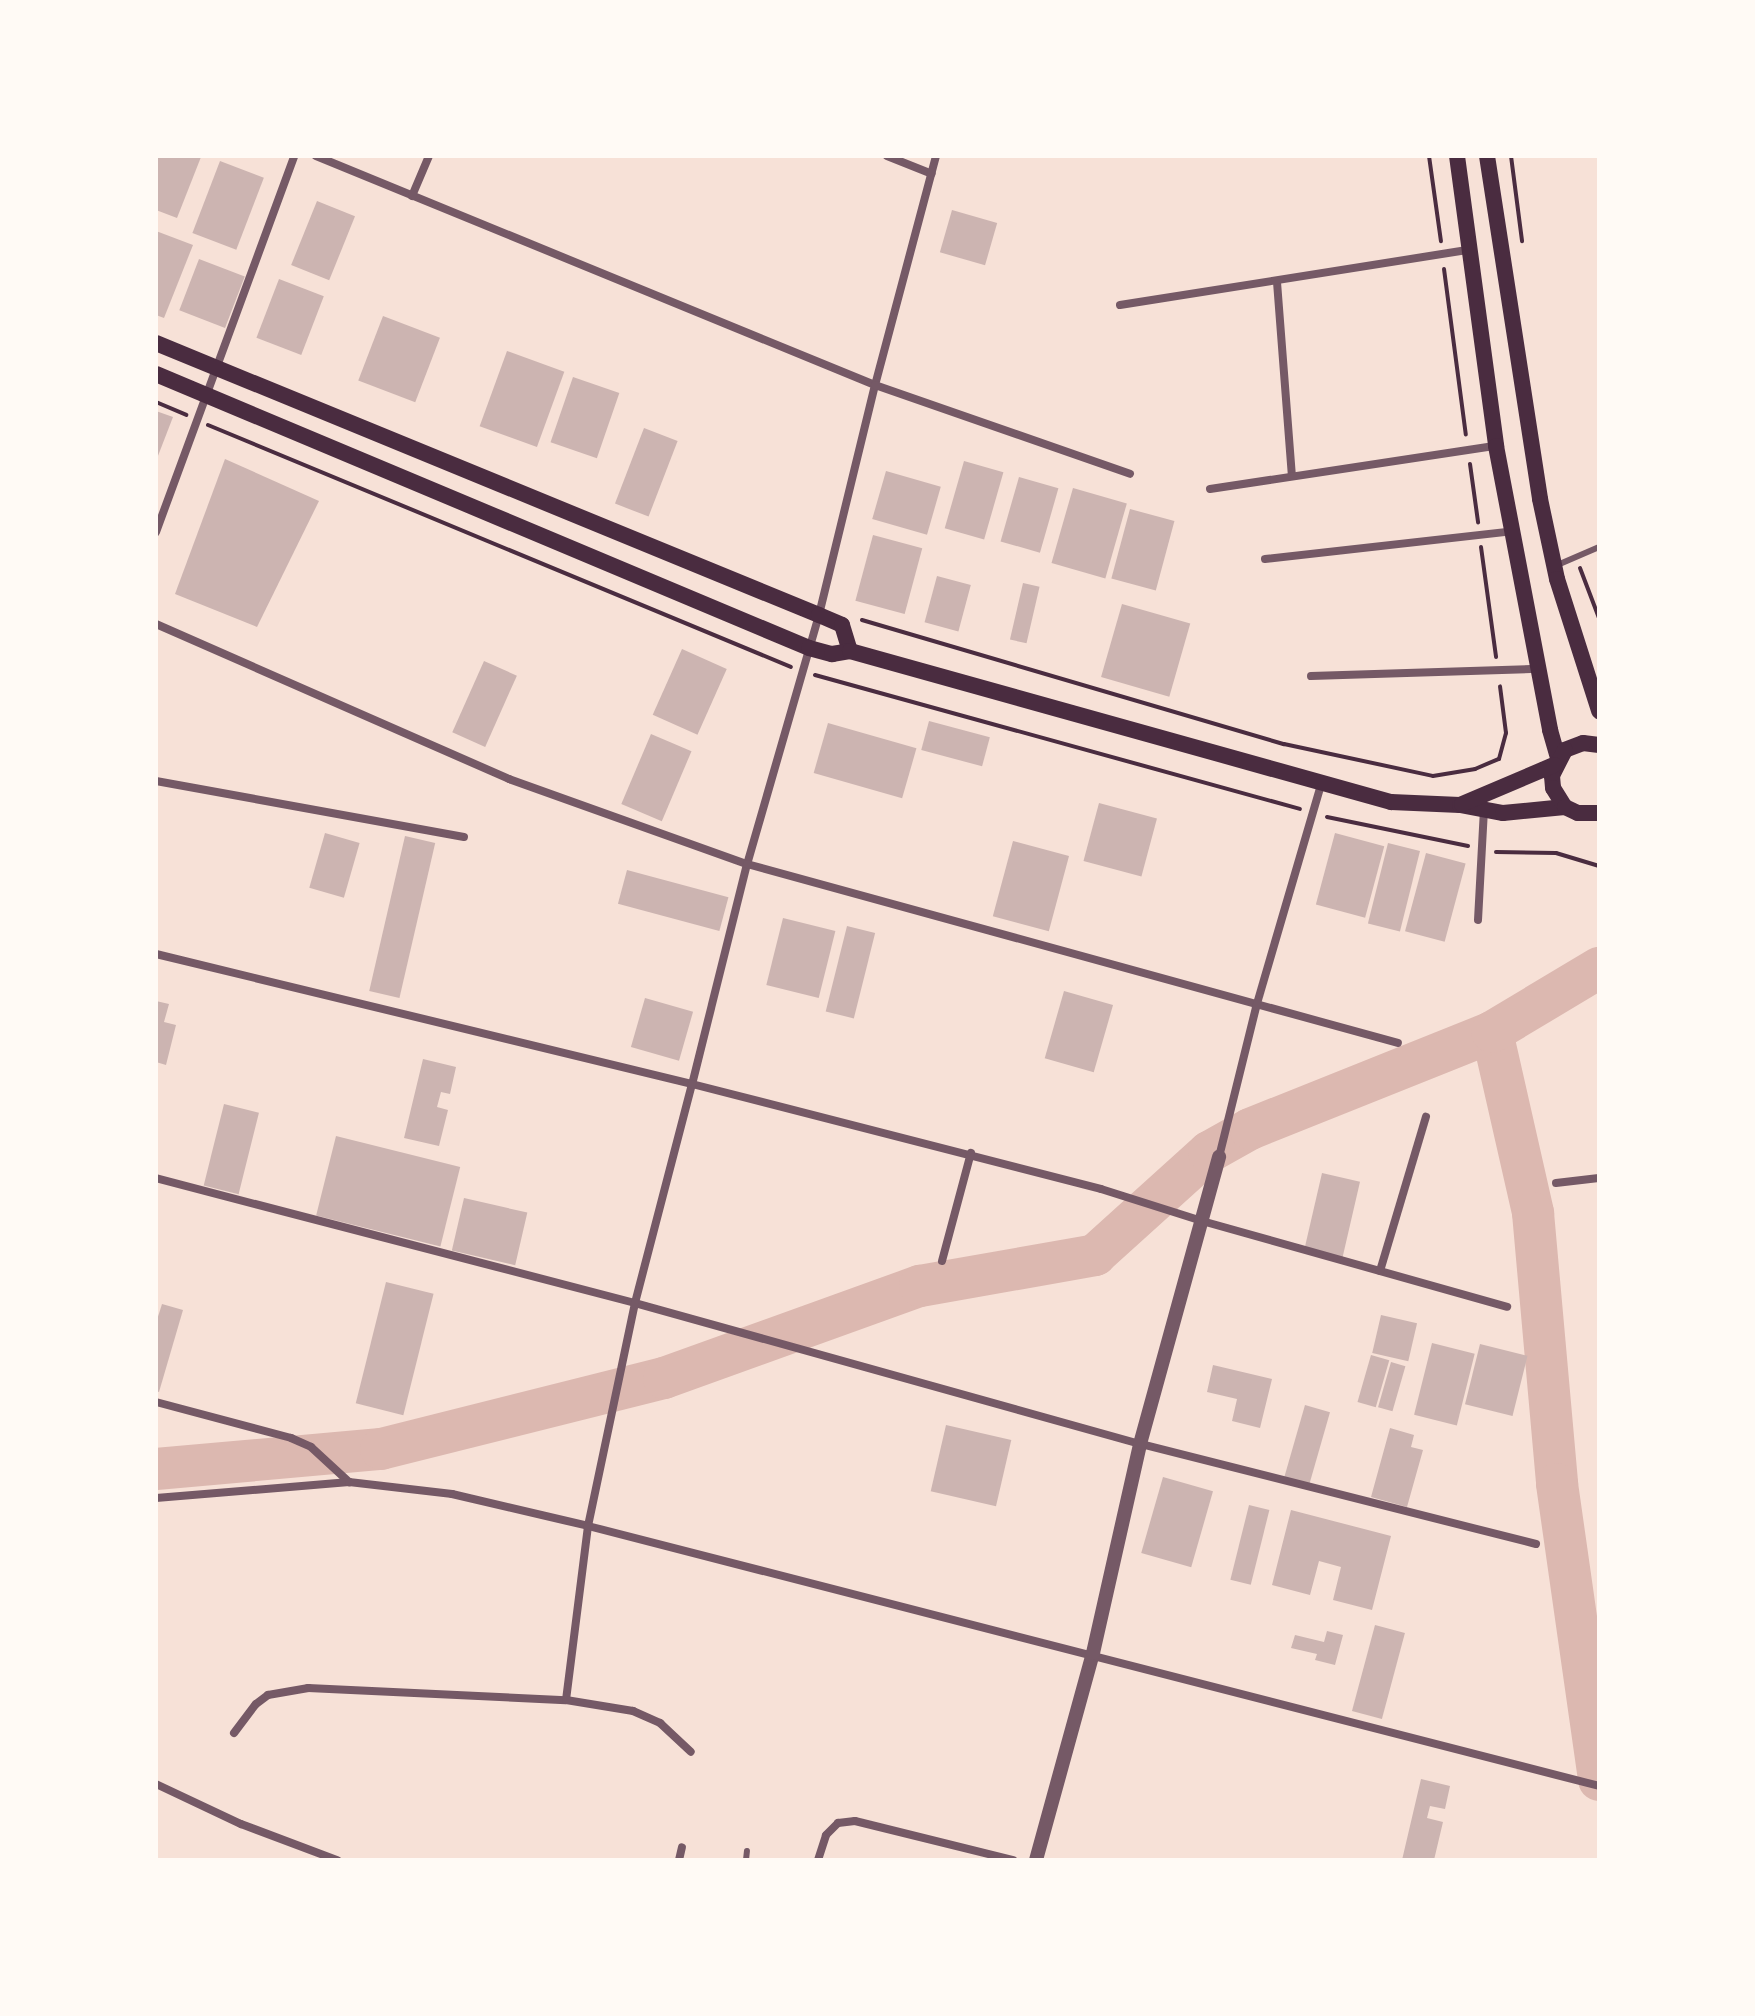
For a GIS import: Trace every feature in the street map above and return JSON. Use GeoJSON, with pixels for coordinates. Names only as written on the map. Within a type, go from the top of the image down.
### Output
{"type":"FeatureCollection","features":[{"type":"Feature","properties":{"kind":"main road"},"geometry":{"type":"LineString","coordinates":[[1457,156],[1496,446],[1521,564],[1556,762],[1553,788],[1565,807]]}},
{"type":"Feature","properties":{"kind":"main road"},"geometry":{"type":"LineString","coordinates":[[1487,156],[1524,413],[1554,566],[1599,711]]}},
{"type":"Feature","properties":{"kind":"main road"},"geometry":{"type":"LineString","coordinates":[[156,343],[842,625],[850,651]]}},
{"type":"Feature","properties":{"kind":"main road"},"geometry":{"type":"LineString","coordinates":[[156,374],[809,648],[832,654],[850,651],[1321,785],[1391,802],[1536,812],[1565,807],[1596,816]]}},
{"type":"Feature","properties":{"kind":"main road"},"geometry":{"type":"LineString","coordinates":[[1460,805],[1556,762],[1574,745],[1599,745]]}},
{"type":"Feature","properties":{"kind":"street"},"geometry":{"type":"LineString","coordinates":[[156,532],[209,396],[294,156]]}},
{"type":"Feature","properties":{"kind":"street"},"geometry":{"type":"LineString","coordinates":[[316,156],[875,385],[1130,474]]}},
{"type":"Feature","properties":{"kind":"street"},"geometry":{"type":"LineString","coordinates":[[412,196],[429,156]]}},
{"type":"Feature","properties":{"kind":"street"},"geometry":{"type":"LineString","coordinates":[[887,156],[932,174]]}},
{"type":"Feature","properties":{"kind":"street"},"geometry":{"type":"LineString","coordinates":[[566,1700],[588,1526],[635,1303],[747,864],[819,615],[875,385],[936,156]]}},
{"type":"Feature","properties":{"kind":"street"},"geometry":{"type":"LineString","coordinates":[[1120,305],[1470,250]]}},
{"type":"Feature","properties":{"kind":"street"},"geometry":{"type":"LineString","coordinates":[[1277,282],[1292,475]]}},
{"type":"Feature","properties":{"kind":"street"},"geometry":{"type":"LineString","coordinates":[[1210,489],[1496,446]]}},
{"type":"Feature","properties":{"kind":"street"},"geometry":{"type":"LineString","coordinates":[[1265,559],[1514,531]]}},
{"type":"Feature","properties":{"kind":"street"},"geometry":{"type":"LineString","coordinates":[[156,624],[509,779],[747,864],[1256,1007],[1398,1043]]}},
{"type":"Feature","properties":{"kind":"street"},"geometry":{"type":"LineString","coordinates":[[1311,676],[1539,669]]}},
{"type":"Feature","properties":{"kind":"street"},"geometry":{"type":"LineString","coordinates":[[156,781],[464,837]]}},
{"type":"Feature","properties":{"kind":"street"},"geometry":{"type":"LineString","coordinates":[[1036,1860],[1093,1653],[1140,1444],[1219,1157],[1256,1007],[1321,785]]}},
{"type":"Feature","properties":{"kind":"street"},"geometry":{"type":"LineString","coordinates":[[1478,920],[1484,809]]}},
{"type":"Feature","properties":{"kind":"street"},"geometry":{"type":"LineString","coordinates":[[156,954],[970,1154],[1507,1307]]}},
{"type":"Feature","properties":{"kind":"street"},"geometry":{"type":"LineString","coordinates":[[1380,1271],[1426,1117]]}},
{"type":"Feature","properties":{"kind":"street"},"geometry":{"type":"LineString","coordinates":[[942,1261],[970,1154]]}},
{"type":"Feature","properties":{"kind":"street"},"geometry":{"type":"LineString","coordinates":[[156,1178],[635,1303],[782,1347],[1140,1444],[1536,1544]]}},
{"type":"Feature","properties":{"kind":"street"},"geometry":{"type":"LineString","coordinates":[[1556,1183],[1599,1178]]}},
{"type":"Feature","properties":{"kind":"street"},"geometry":{"type":"LineString","coordinates":[[156,1402],[291,1438],[311,1447],[349,1482]]}},
{"type":"Feature","properties":{"kind":"street"},"geometry":{"type":"LineString","coordinates":[[156,1498],[349,1482],[452,1494],[1093,1653],[1599,1786]]}},
{"type":"Feature","properties":{"kind":"street"},"geometry":{"type":"LineString","coordinates":[[234,1733],[256,1704],[285,1689],[566,1700],[646,1714],[691,1752]]}},
{"type":"Feature","properties":{"kind":"street"},"geometry":{"type":"LineString","coordinates":[[156,1784],[241,1824],[337,1860]]}},
{"type":"Feature","properties":{"kind":"street"},"geometry":{"type":"LineString","coordinates":[[818,1860],[826,1835],[838,1823],[855,1821],[1013,1860]]}},
{"type":"Feature","properties":{"kind":"street"},"geometry":{"type":"LineString","coordinates":[[679,1860],[682,1847]]}},
{"type":"Feature","properties":{"kind":"lane"},"geometry":{"type":"LineString","coordinates":[[1554,566],[1599,547]]}},
{"type":"Feature","properties":{"kind":"lane"},"geometry":{"type":"LineString","coordinates":[[746,1860],[747,1851]]}},
{"type":"Feature","properties":{"kind":"path"},"geometry":{"type":"LineString","coordinates":[[858,618],[870,625],[1284,744],[1433,776],[1475,769],[1499,759],[1506,733],[1429,156]]}},
{"type":"Feature","properties":{"kind":"path"},"geometry":{"type":"LineString","coordinates":[[1511,156],[1523,247]]}},
{"type":"Feature","properties":{"kind":"path"},"geometry":{"type":"LineString","coordinates":[[1576,558],[1599,618]]}},
{"type":"Feature","properties":{"kind":"building"},"geometry":{"type":"Polygon","coordinates":[[[156,156],[201,157],[177,218],[156,210],[156,156]]]}},
{"type":"Feature","properties":{"kind":"building"},"geometry":{"type":"Polygon","coordinates":[[[220,161],[264,178],[236,250],[192,233],[220,161]]]}},
{"type":"Feature","properties":{"kind":"building"},"geometry":{"type":"Polygon","coordinates":[[[317,201],[355,216],[329,280],[291,265],[317,201]]]}},
{"type":"Feature","properties":{"kind":"building"},"geometry":{"type":"Polygon","coordinates":[[[952,210],[997,223],[985,265],[940,252],[952,210]]]}},
{"type":"Feature","properties":{"kind":"building"},"geometry":{"type":"Polygon","coordinates":[[[156,231],[193,245],[164,318],[156,315],[156,231]]]}},
{"type":"Feature","properties":{"kind":"building"},"geometry":{"type":"Polygon","coordinates":[[[199,259],[245,277],[225,328],[179,310],[199,259]]]}},
{"type":"Feature","properties":{"kind":"building"},"geometry":{"type":"Polygon","coordinates":[[[279,279],[324,296],[301,355],[256,338],[279,279]]]}},
{"type":"Feature","properties":{"kind":"building"},"geometry":{"type":"Polygon","coordinates":[[[383,316],[440,338],[415,402],[358,380],[383,316]]]}},
{"type":"Feature","properties":{"kind":"building"},"geometry":{"type":"Polygon","coordinates":[[[507,351],[564,372],[537,447],[480,426],[507,351]]]}},
{"type":"Feature","properties":{"kind":"building"},"geometry":{"type":"Polygon","coordinates":[[[573,377],[619,393],[597,458],[551,442],[573,377]]]}},
{"type":"Feature","properties":{"kind":"building"},"geometry":{"type":"Polygon","coordinates":[[[156,411],[173,417],[156,461],[156,411]]]}},
{"type":"Feature","properties":{"kind":"building"},"geometry":{"type":"Polygon","coordinates":[[[644,428],[678,441],[649,517],[615,504],[644,428]]]}},
{"type":"Feature","properties":{"kind":"building"},"geometry":{"type":"Polygon","coordinates":[[[225,459],[319,501],[257,627],[175,594],[225,459]]]}},
{"type":"Feature","properties":{"kind":"building"},"geometry":{"type":"Polygon","coordinates":[[[964,461],[1003,472],[984,540],[945,528],[964,461]]]}},
{"type":"Feature","properties":{"kind":"building"},"geometry":{"type":"Polygon","coordinates":[[[886,471],[941,487],[927,535],[872,519],[886,471]]]}},
{"type":"Feature","properties":{"kind":"building"},"geometry":{"type":"Polygon","coordinates":[[[1019,477],[1058,488],[1040,553],[1001,541],[1019,477]]]}},
{"type":"Feature","properties":{"kind":"building"},"geometry":{"type":"Polygon","coordinates":[[[1073,488],[1127,503],[1105,578],[1052,563],[1073,488]]]}},
{"type":"Feature","properties":{"kind":"building"},"geometry":{"type":"Polygon","coordinates":[[[1130,509],[1174,521],[1156,590],[1111,579],[1130,509]]]}},
{"type":"Feature","properties":{"kind":"building"},"geometry":{"type":"Polygon","coordinates":[[[873,535],[922,548],[905,614],[855,601],[873,535]]]}},
{"type":"Feature","properties":{"kind":"building"},"geometry":{"type":"Polygon","coordinates":[[[937,576],[971,585],[958,631],[925,622],[937,576]]]}},
{"type":"Feature","properties":{"kind":"building"},"geometry":{"type":"Polygon","coordinates":[[[1023,583],[1040,587],[1027,643],[1010,640],[1023,583]]]}},
{"type":"Feature","properties":{"kind":"building"},"geometry":{"type":"Polygon","coordinates":[[[1122,604],[1190,624],[1169,697],[1101,677],[1122,604]]]}},
{"type":"Feature","properties":{"kind":"building"},"geometry":{"type":"Polygon","coordinates":[[[682,649],[727,669],[697,735],[653,715],[682,649]]]}},
{"type":"Feature","properties":{"kind":"building"},"geometry":{"type":"Polygon","coordinates":[[[484,661],[517,676],[485,747],[452,732],[484,661]]]}},
{"type":"Feature","properties":{"kind":"building"},"geometry":{"type":"Polygon","coordinates":[[[929,721],[990,737],[982,766],[921,750],[929,721]]]}},
{"type":"Feature","properties":{"kind":"building"},"geometry":{"type":"Polygon","coordinates":[[[828,723],[916,748],[902,798],[814,773],[828,723]]]}},
{"type":"Feature","properties":{"kind":"building"},"geometry":{"type":"Polygon","coordinates":[[[651,734],[692,751],[662,821],[621,804],[651,734]]]}},
{"type":"Feature","properties":{"kind":"building"},"geometry":{"type":"Polygon","coordinates":[[[1099,803],[1157,819],[1141,876],[1083,861],[1099,803]]]}},
{"type":"Feature","properties":{"kind":"building"},"geometry":{"type":"Polygon","coordinates":[[[325,833],[360,843],[344,898],[309,888],[325,833]]]}},
{"type":"Feature","properties":{"kind":"building"},"geometry":{"type":"Polygon","coordinates":[[[1335,833],[1384,846],[1365,918],[1316,904],[1335,833]]]}},
{"type":"Feature","properties":{"kind":"building"},"geometry":{"type":"Polygon","coordinates":[[[405,836],[435,843],[399,998],[369,991],[405,836]]]}},
{"type":"Feature","properties":{"kind":"building"},"geometry":{"type":"Polygon","coordinates":[[[1013,841],[1069,856],[1049,931],[993,916],[1013,841]]]}},
{"type":"Feature","properties":{"kind":"building"},"geometry":{"type":"Polygon","coordinates":[[[1388,843],[1420,851],[1400,932],[1368,924],[1388,843]]]}},
{"type":"Feature","properties":{"kind":"building"},"geometry":{"type":"Polygon","coordinates":[[[1426,853],[1466,864],[1445,942],[1405,931],[1426,853]]]}},
{"type":"Feature","properties":{"kind":"building"},"geometry":{"type":"Polygon","coordinates":[[[627,870],[728,897],[719,931],[618,904],[627,870]]]}},
{"type":"Feature","properties":{"kind":"building"},"geometry":{"type":"Polygon","coordinates":[[[783,918],[835,931],[819,998],[766,985],[783,918]]]}},
{"type":"Feature","properties":{"kind":"building"},"geometry":{"type":"Polygon","coordinates":[[[847,926],[875,933],[854,1018],[826,1011],[847,926]]]}},
{"type":"Feature","properties":{"kind":"building"},"geometry":{"type":"Polygon","coordinates":[[[1064,991],[1113,1005],[1094,1072],[1045,1058],[1064,991]]]}},
{"type":"Feature","properties":{"kind":"building"},"geometry":{"type":"Polygon","coordinates":[[[645,998],[693,1012],[679,1061],[631,1047],[645,998]]]}},
{"type":"Feature","properties":{"kind":"building"},"geometry":{"type":"Polygon","coordinates":[[[156,1001],[169,1004],[164,1022],[176,1025],[166,1065],[156,1062],[156,1001]]]}},
{"type":"Feature","properties":{"kind":"building"},"geometry":{"type":"Polygon","coordinates":[[[423,1059],[456,1067],[450,1094],[441,1092],[437,1107],[448,1110],[439,1146],[404,1138],[423,1059]]]}},
{"type":"Feature","properties":{"kind":"building"},"geometry":{"type":"Polygon","coordinates":[[[224,1104],[259,1113],[239,1194],[204,1186],[224,1104]]]}},
{"type":"Feature","properties":{"kind":"building"},"geometry":{"type":"Polygon","coordinates":[[[336,1136],[460,1167],[440,1247],[316,1216],[336,1136]]]}},
{"type":"Feature","properties":{"kind":"building"},"geometry":{"type":"Polygon","coordinates":[[[1322,1173],[1360,1182],[1342,1259],[1304,1250],[1322,1173]]]}},
{"type":"Feature","properties":{"kind":"building"},"geometry":{"type":"Polygon","coordinates":[[[464,1198],[527,1213],[515,1265],[452,1251],[464,1198]]]}},
{"type":"Feature","properties":{"kind":"building"},"geometry":{"type":"Polygon","coordinates":[[[386,1282],[434,1294],[403,1415],[356,1403],[386,1282]]]}},
{"type":"Feature","properties":{"kind":"building"},"geometry":{"type":"Polygon","coordinates":[[[162,1304],[183,1310],[159,1392],[156,1391],[156,1323],[162,1304]]]}},
{"type":"Feature","properties":{"kind":"building"},"geometry":{"type":"Polygon","coordinates":[[[1381,1315],[1417,1323],[1408,1361],[1372,1353],[1381,1315]]]}},
{"type":"Feature","properties":{"kind":"building"},"geometry":{"type":"Polygon","coordinates":[[[1432,1343],[1475,1354],[1457,1425],[1414,1415],[1432,1343]]]}},
{"type":"Feature","properties":{"kind":"building"},"geometry":{"type":"Polygon","coordinates":[[[1480,1344],[1528,1356],[1513,1416],[1465,1404],[1480,1344]]]}},
{"type":"Feature","properties":{"kind":"building"},"geometry":{"type":"Polygon","coordinates":[[[1371,1355],[1389,1360],[1376,1407],[1357,1402],[1371,1355]]]}},
{"type":"Feature","properties":{"kind":"building"},"geometry":{"type":"Polygon","coordinates":[[[1391,1362],[1405,1366],[1392,1411],[1378,1407],[1391,1362]]]}},
{"type":"Feature","properties":{"kind":"building"},"geometry":{"type":"Polygon","coordinates":[[[1213,1365],[1272,1379],[1260,1428],[1232,1421],[1237,1399],[1207,1392],[1213,1365]]]}},
{"type":"Feature","properties":{"kind":"building"},"geometry":{"type":"Polygon","coordinates":[[[1305,1405],[1330,1412],[1309,1486],[1284,1479],[1305,1405]]]}},
{"type":"Feature","properties":{"kind":"building"},"geometry":{"type":"Polygon","coordinates":[[[946,1425],[1011,1440],[996,1506],[931,1491],[946,1425]]]}},
{"type":"Feature","properties":{"kind":"building"},"geometry":{"type":"Polygon","coordinates":[[[1390,1428],[1414,1435],[1411,1447],[1423,1450],[1407,1507],[1371,1497],[1390,1428]]]}},
{"type":"Feature","properties":{"kind":"building"},"geometry":{"type":"Polygon","coordinates":[[[1163,1477],[1213,1491],[1191,1567],[1141,1553],[1163,1477]]]}},
{"type":"Feature","properties":{"kind":"building"},"geometry":{"type":"Polygon","coordinates":[[[1249,1505],[1269,1510],[1251,1585],[1230,1580],[1249,1505]]]}},
{"type":"Feature","properties":{"kind":"building"},"geometry":{"type":"Polygon","coordinates":[[[1291,1510],[1391,1536],[1372,1610],[1333,1600],[1341,1567],[1319,1561],[1310,1595],[1272,1585],[1291,1510]]]}},
{"type":"Feature","properties":{"kind":"building"},"geometry":{"type":"Polygon","coordinates":[[[1375,1625],[1405,1633],[1382,1719],[1352,1711],[1375,1625]]]}},
{"type":"Feature","properties":{"kind":"building"},"geometry":{"type":"Polygon","coordinates":[[[1327,1631],[1343,1635],[1335,1665],[1315,1660],[1317,1654],[1291,1648],[1295,1635],[1324,1642],[1327,1631]]]}},
{"type":"Feature","properties":{"kind":"building"},"geometry":{"type":"Polygon","coordinates":[[[1421,1779],[1450,1786],[1445,1809],[1430,1806],[1427,1818],[1443,1822],[1434,1860],[1402,1860],[1421,1779]]]}},
{"type":"Feature","properties":{"kind":"waterway"},"geometry":{"type":"LineString","coordinates":[[156,1469],[381,1449],[664,1378],[920,1286],[1095,1255],[1209,1152],[1250,1129],[1492,1032],[1599,968]]}},
{"type":"Feature","properties":{"kind":"waterway"},"geometry":{"type":"LineString","coordinates":[[1492,1032],[1533,1213],[1557,1484],[1599,1780]]}}]}
